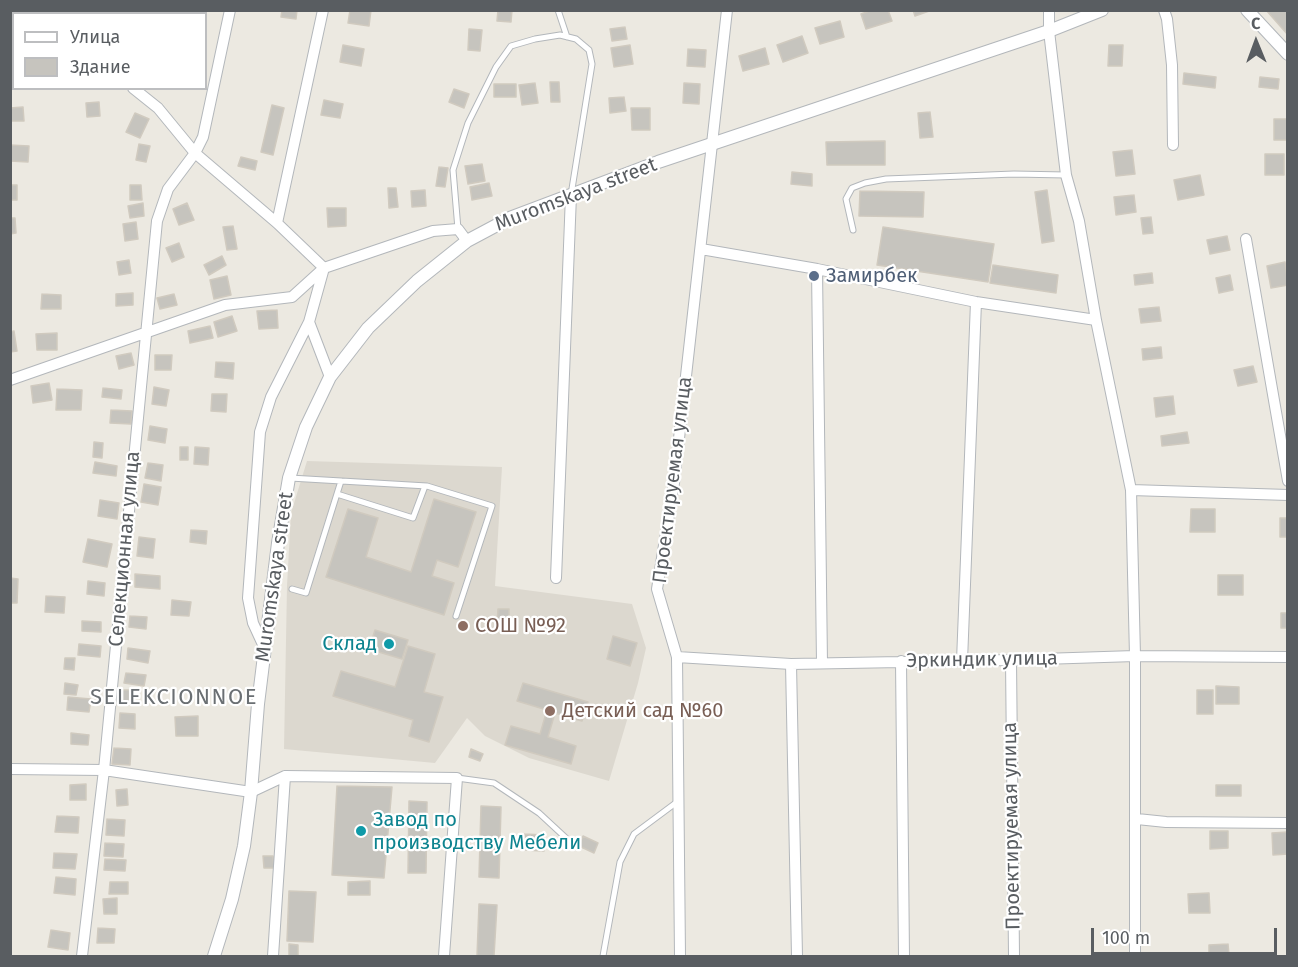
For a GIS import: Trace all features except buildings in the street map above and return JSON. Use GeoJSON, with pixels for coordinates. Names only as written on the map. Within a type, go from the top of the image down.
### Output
{"type":"FeatureCollection","features":[{"type":"Feature","properties":{"kind":"street","name":"Селекционная улица"},"geometry":{"type":"LineString","coordinates":[[82,957],[104,770],[157,221],[168,189],[195,153],[202,137],[230,10]]}},
{"type":"Feature","properties":{"kind":"street"},"geometry":{"type":"LineString","coordinates":[[277,223],[323,10]]}},
{"type":"Feature","properties":{"kind":"street","name":"Проектируемая улица"},"geometry":{"type":"LineString","coordinates":[[680,957],[677,657],[657,589],[674,483],[727,10]]}},
{"type":"Feature","properties":{"kind":"street"},"geometry":{"type":"LineString","coordinates":[[1049,10],[1049,31],[1066,175],[1079,221],[1096,320],[1131,490],[1137,819],[1135,957]]}},
{"type":"Feature","properties":{"kind":"street","name":"Muromskaya street"},"geometry":{"type":"LineString","coordinates":[[252,792],[258,704],[278,543],[289,478],[306,427],[330,377],[368,328],[417,281],[467,241],[512,217],[658,162],[1049,31],[1102,10]]}},
{"type":"Feature","properties":{"kind":"street"},"geometry":{"type":"LineString","coordinates":[[1164,10],[1172,65],[1173,145]]}},
{"type":"Feature","properties":{"kind":"street"},"geometry":{"type":"LineString","coordinates":[[1247,10],[1287,54]]}},
{"type":"Feature","properties":{"kind":"street"},"geometry":{"type":"LineString","coordinates":[[136,90],[158,108],[195,153],[277,223],[324,268]]}},
{"type":"Feature","properties":{"kind":"street"},"geometry":{"type":"LineString","coordinates":[[556,578],[571,195]]}},
{"type":"Feature","properties":{"kind":"street"},"geometry":{"type":"LineString","coordinates":[[10,380],[145,331],[225,305],[292,297],[324,268],[433,231],[458,229],[467,241]]}},
{"type":"Feature","properties":{"kind":"street"},"geometry":{"type":"LineString","coordinates":[[1246,239],[1287,481]]}},
{"type":"Feature","properties":{"kind":"street"},"geometry":{"type":"LineString","coordinates":[[701,249],[817,269],[976,302],[1096,320]]}},
{"type":"Feature","properties":{"kind":"street"},"geometry":{"type":"LineString","coordinates":[[265,649],[253,623],[248,598],[260,432],[272,397],[309,322],[324,268]]}},
{"type":"Feature","properties":{"kind":"street"},"geometry":{"type":"LineString","coordinates":[[817,269],[822,663]]}},
{"type":"Feature","properties":{"kind":"street"},"geometry":{"type":"LineString","coordinates":[[962,661],[976,302]]}},
{"type":"Feature","properties":{"kind":"street"},"geometry":{"type":"LineString","coordinates":[[309,322],[330,377]]}},
{"type":"Feature","properties":{"kind":"street"},"geometry":{"type":"LineString","coordinates":[[1131,490],[1287,495]]}},
{"type":"Feature","properties":{"kind":"street","name":"Эркиндик улица"},"geometry":{"type":"LineString","coordinates":[[677,657],[791,664],[1135,656],[1287,657]]}},
{"type":"Feature","properties":{"kind":"street","name":"Проектируемая улица"},"geometry":{"type":"LineString","coordinates":[[1011,660],[1014,957]]}},
{"type":"Feature","properties":{"kind":"street"},"geometry":{"type":"LineString","coordinates":[[901,661],[904,957]]}},
{"type":"Feature","properties":{"kind":"street"},"geometry":{"type":"LineString","coordinates":[[791,664],[797,957]]}},
{"type":"Feature","properties":{"kind":"street"},"geometry":{"type":"LineString","coordinates":[[10,769],[104,770],[252,792],[285,776],[457,778],[444,957]]}},
{"type":"Feature","properties":{"kind":"street"},"geometry":{"type":"LineString","coordinates":[[273,957],[285,776]]}},
{"type":"Feature","properties":{"kind":"street"},"geometry":{"type":"LineString","coordinates":[[214,957],[232,899],[244,846],[252,792]]}},
{"type":"Feature","properties":{"kind":"street"},"geometry":{"type":"LineString","coordinates":[[1137,819],[1166,822],[1287,823]]}},
{"type":"Feature","properties":{"kind":"lane"},"geometry":{"type":"LineString","coordinates":[[558,10],[567,37]]}},
{"type":"Feature","properties":{"kind":"lane"},"geometry":{"type":"LineString","coordinates":[[458,229],[453,171],[468,123],[496,67],[511,46],[560,35],[576,39],[589,50],[592,64],[571,195]]}},
{"type":"Feature","properties":{"kind":"lane"},"geometry":{"type":"LineString","coordinates":[[853,230],[846,199],[852,188],[865,183],[886,179],[933,177],[1066,175]]}},
{"type":"Feature","properties":{"kind":"lane"},"geometry":{"type":"LineString","coordinates":[[289,478],[425,486],[492,506],[456,616]]}},
{"type":"Feature","properties":{"kind":"lane"},"geometry":{"type":"LineString","coordinates":[[292,589],[306,593],[341,481]]}},
{"type":"Feature","properties":{"kind":"lane"},"geometry":{"type":"LineString","coordinates":[[337,494],[413,518],[425,486]]}},
{"type":"Feature","properties":{"kind":"lane"},"geometry":{"type":"LineString","coordinates":[[457,778],[494,783],[539,813],[566,838]]}},
{"type":"Feature","properties":{"kind":"lane"},"geometry":{"type":"LineString","coordinates":[[603,957],[620,862],[634,834],[679,800]]}},
{"type":"Feature","properties":{"kind":"shaded area","name":"СОШ №92"},"geometry":{"type":"Polygon","coordinates":[[[307,461],[502,467],[495,586],[632,604],[646,648],[609,781],[529,758],[485,736],[467,718],[435,763],[284,749],[287,586],[291,513],[307,461]]]}},
{"type":"Feature","properties":{"kind":"place","name":"Замирбек"},"geometry":{"type":"Point","coordinates":[814,276]}},
{"type":"Feature","properties":{"kind":"place","name":"СОШ №92"},"geometry":{"type":"Point","coordinates":[463,626]}},
{"type":"Feature","properties":{"kind":"place","name":"Склад"},"geometry":{"type":"Point","coordinates":[389,644]}},
{"type":"Feature","properties":{"kind":"place","name":"Детский сад №60"},"geometry":{"type":"Point","coordinates":[550,711]}},
{"type":"Feature","properties":{"kind":"place","name":"Завод по производству Мебели"},"geometry":{"type":"Point","coordinates":[361,831]}},
{"type":"Feature","properties":{"kind":"district","name":"SELEKCIONNOE"},"geometry":{"type":"Point","coordinates":[174,698]}}]}
